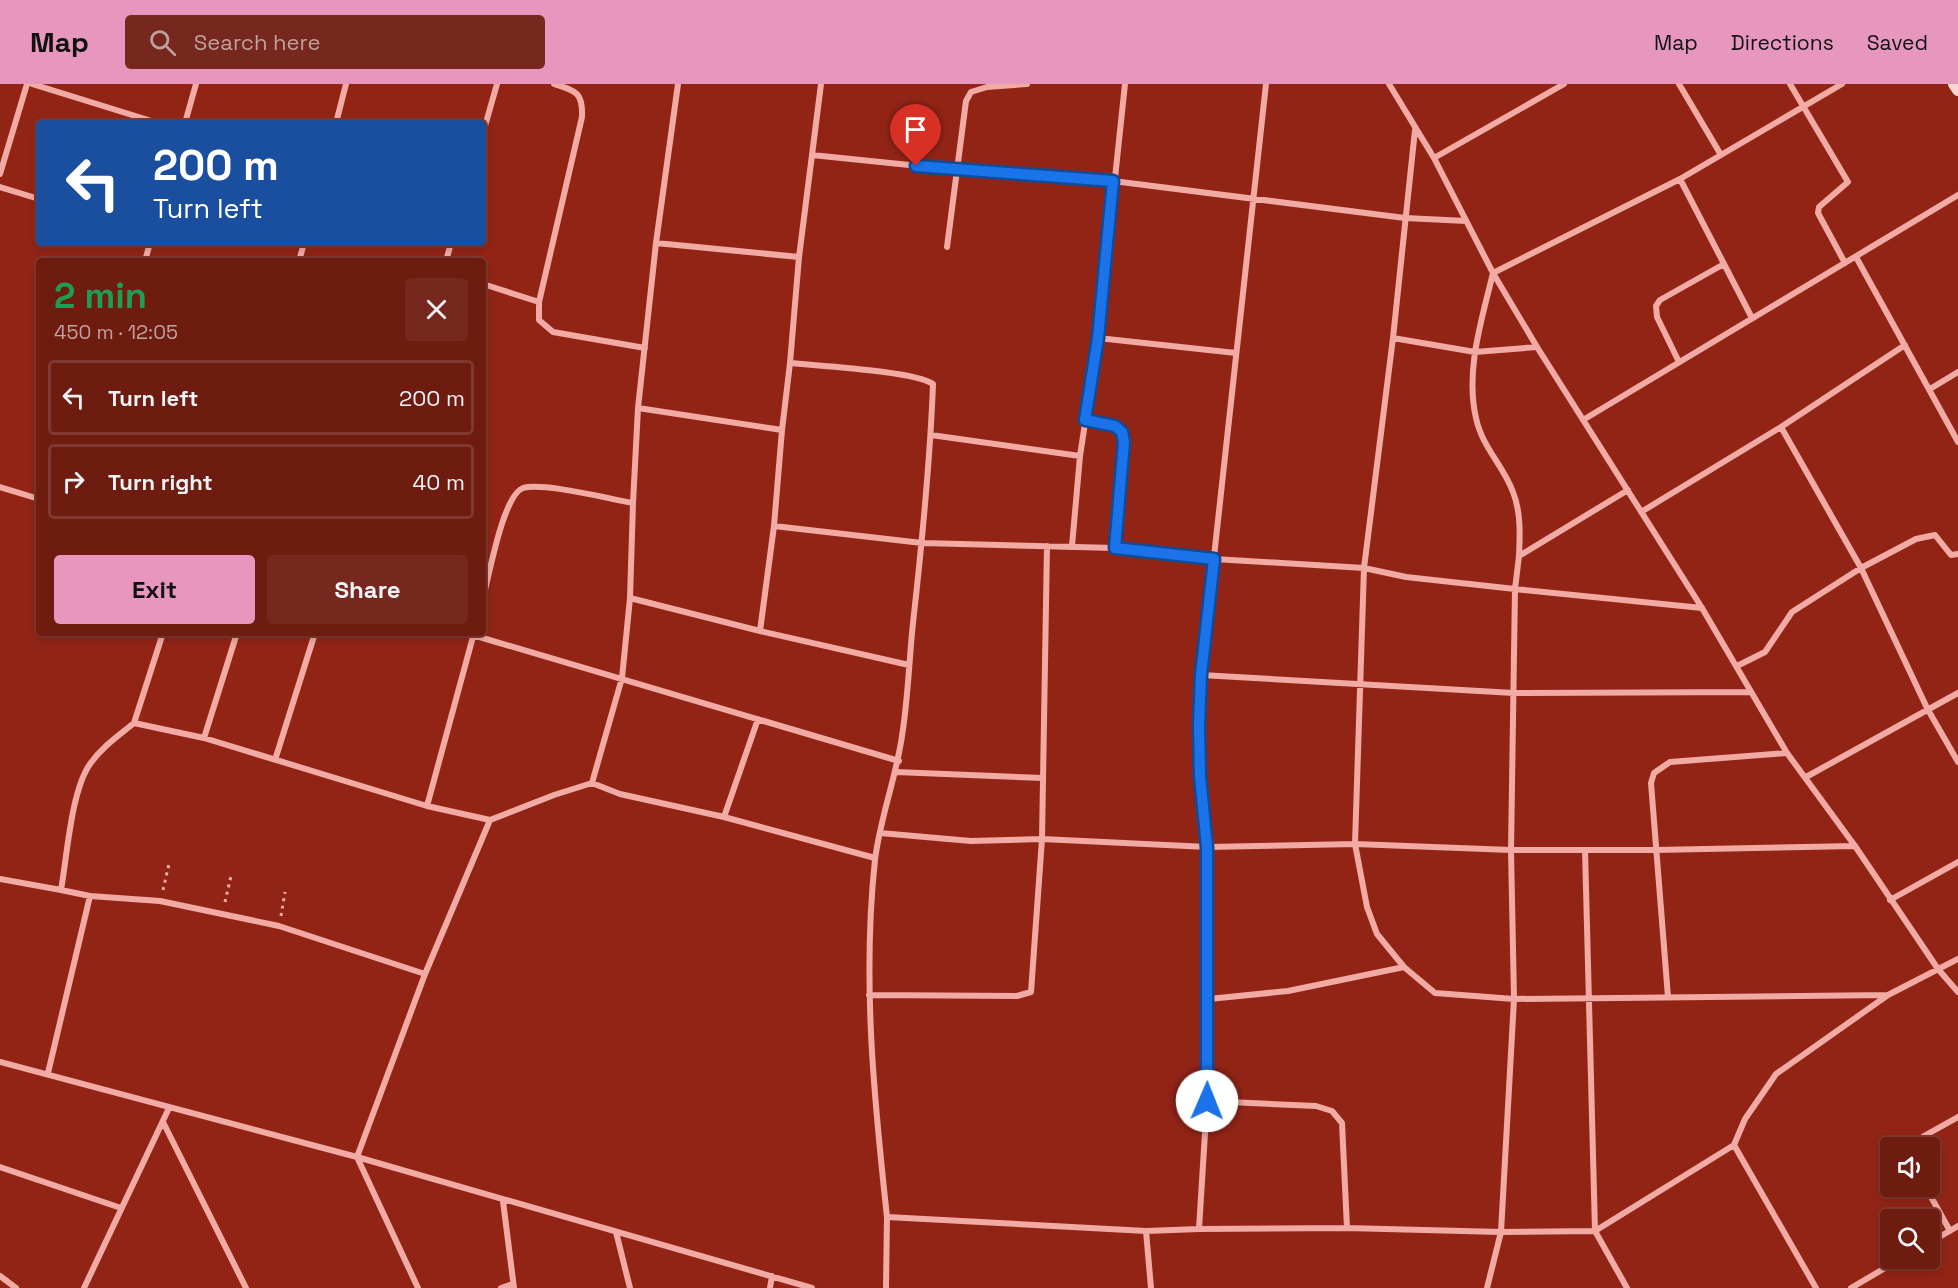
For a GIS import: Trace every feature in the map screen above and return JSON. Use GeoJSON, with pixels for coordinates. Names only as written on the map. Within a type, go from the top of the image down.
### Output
{"type":"FeatureCollection","features":[{"type":"Feature","properties":{"kind":"main road"},"geometry":{"type":"LineString","coordinates":[[1954,84],[1958,90]]}},
{"type":"Feature","properties":{"kind":"street"},"geometry":{"type":"LineString","coordinates":[[0,174],[27,84]]}},
{"type":"Feature","properties":{"kind":"street"},"geometry":{"type":"LineString","coordinates":[[32,84],[148,120]]}},
{"type":"Feature","properties":{"kind":"street"},"geometry":{"type":"LineString","coordinates":[[186,120],[196,84]]}},
{"type":"Feature","properties":{"kind":"street"},"geometry":{"type":"LineString","coordinates":[[337,120],[346,84]]}},
{"type":"Feature","properties":{"kind":"street"},"geometry":{"type":"LineString","coordinates":[[486,122],[497,84]]}},
{"type":"Feature","properties":{"kind":"street"},"geometry":{"type":"LineString","coordinates":[[554,84],[578,94],[583,102],[582,117],[539,303],[539,320],[553,332],[645,348]]}},
{"type":"Feature","properties":{"kind":"street"},"geometry":{"type":"LineString","coordinates":[[592,783],[622,678],[630,598],[638,408],[656,243],[678,84]]}},
{"type":"Feature","properties":{"kind":"street"},"geometry":{"type":"LineString","coordinates":[[760,631],[774,526],[799,257],[821,84]]}},
{"type":"Feature","properties":{"kind":"street"},"geometry":{"type":"LineString","coordinates":[[947,247],[966,101],[971,92],[987,87],[1027,84]]}},
{"type":"Feature","properties":{"kind":"street"},"geometry":{"type":"LineString","coordinates":[[1072,546],[1080,456],[1098,338],[1125,84]]}},
{"type":"Feature","properties":{"kind":"street"},"geometry":{"type":"LineString","coordinates":[[1198,1229],[1207,1101],[1209,999],[1207,847],[1200,776],[1201,675],[1266,84]]}},
{"type":"Feature","properties":{"kind":"street"},"geometry":{"type":"LineString","coordinates":[[1389,84],[1434,158],[1493,273],[1537,347],[1702,608],[1787,753],[1856,846],[1938,969],[1958,992]]}},
{"type":"Feature","properties":{"kind":"street"},"geometry":{"type":"LineString","coordinates":[[1434,158],[1564,84]]}},
{"type":"Feature","properties":{"kind":"street"},"geometry":{"type":"LineString","coordinates":[[1679,84],[1721,155]]}},
{"type":"Feature","properties":{"kind":"street"},"geometry":{"type":"LineString","coordinates":[[1790,84],[1848,182],[1819,207],[1818,213],[1845,263]]}},
{"type":"Feature","properties":{"kind":"street"},"geometry":{"type":"LineString","coordinates":[[1493,273],[1680,178],[1842,84]]}},
{"type":"Feature","properties":{"kind":"street"},"geometry":{"type":"LineString","coordinates":[[1415,130],[1394,338],[1364,568],[1355,844],[1367,907],[1377,934],[1404,967],[1436,993],[1514,999],[1888,995]]}},
{"type":"Feature","properties":{"kind":"street"},"geometry":{"type":"LineString","coordinates":[[812,155],[958,170],[1113,181],[1405,218],[1466,221]]}},
{"type":"Feature","properties":{"kind":"street"},"geometry":{"type":"LineString","coordinates":[[1680,178],[1752,318]]}},
{"type":"Feature","properties":{"kind":"street"},"geometry":{"type":"LineString","coordinates":[[0,187],[36,198]]}},
{"type":"Feature","properties":{"kind":"street"},"geometry":{"type":"LineString","coordinates":[[1583,420],[1958,195]]}},
{"type":"Feature","properties":{"kind":"street"},"geometry":{"type":"LineString","coordinates":[[656,243],[799,257]]}},
{"type":"Feature","properties":{"kind":"street"},"geometry":{"type":"LineString","coordinates":[[1856,257],[1958,442]]}},
{"type":"Feature","properties":{"kind":"street"},"geometry":{"type":"LineString","coordinates":[[1679,362],[1657,317],[1656,306],[1660,300],[1724,264]]}},
{"type":"Feature","properties":{"kind":"street"},"geometry":{"type":"LineString","coordinates":[[1487,1288],[1501,1232],[1514,999],[1511,850],[1515,589],[1520,525],[1514,493],[1486,447],[1476,419],[1472,394],[1475,352],[1493,273]]}},
{"type":"Feature","properties":{"kind":"street"},"geometry":{"type":"LineString","coordinates":[[486,285],[539,303]]}},
{"type":"Feature","properties":{"kind":"street"},"geometry":{"type":"LineString","coordinates":[[1098,338],[1236,353]]}},
{"type":"Feature","properties":{"kind":"street"},"geometry":{"type":"LineString","coordinates":[[1394,338],[1475,352],[1537,347]]}},
{"type":"Feature","properties":{"kind":"street"},"geometry":{"type":"LineString","coordinates":[[1641,512],[1781,427],[1905,345]]}},
{"type":"Feature","properties":{"kind":"street"},"geometry":{"type":"LineString","coordinates":[[790,363],[926,379],[933,384],[931,435],[907,708],[899,761],[875,858],[869,995],[874,1099],[887,1217],[886,1288]]}},
{"type":"Feature","properties":{"kind":"street"},"geometry":{"type":"LineString","coordinates":[[1930,389],[1958,372]]}},
{"type":"Feature","properties":{"kind":"street"},"geometry":{"type":"LineString","coordinates":[[638,408],[782,430]]}},
{"type":"Feature","properties":{"kind":"street"},"geometry":{"type":"LineString","coordinates":[[1085,420],[1115,426],[1122,432],[1124,442],[1115,548]]}},
{"type":"Feature","properties":{"kind":"street"},"geometry":{"type":"LineString","coordinates":[[1781,427],[1861,568],[1927,708],[1958,762]]}},
{"type":"Feature","properties":{"kind":"street"},"geometry":{"type":"LineString","coordinates":[[931,435],[1080,456]]}},
{"type":"Feature","properties":{"kind":"street"},"geometry":{"type":"LineString","coordinates":[[0,487],[36,498]]}},
{"type":"Feature","properties":{"kind":"street"},"geometry":{"type":"LineString","coordinates":[[486,587],[506,512],[513,496],[523,488],[539,487],[633,503]]}},
{"type":"Feature","properties":{"kind":"street"},"geometry":{"type":"LineString","coordinates":[[1519,556],[1628,490]]}},
{"type":"Feature","properties":{"kind":"street"},"geometry":{"type":"LineString","coordinates":[[774,526],[922,543],[1115,548],[1214,559],[1364,568],[1406,577],[1702,608]]}},
{"type":"Feature","properties":{"kind":"street"},"geometry":{"type":"LineString","coordinates":[[1737,666],[1765,652],[1792,612],[1861,568],[1925,535],[1935,535],[1946,552],[1951,555],[1958,554]]}},
{"type":"Feature","properties":{"kind":"street"},"geometry":{"type":"LineString","coordinates":[[869,995],[1017,996],[1031,992],[1042,839],[1047,546]]}},
{"type":"Feature","properties":{"kind":"street"},"geometry":{"type":"LineString","coordinates":[[630,598],[909,665]]}},
{"type":"Feature","properties":{"kind":"street"},"geometry":{"type":"LineString","coordinates":[[61,890],[80,784],[89,766],[107,744],[134,723],[162,636]]}},
{"type":"Feature","properties":{"kind":"street"},"geometry":{"type":"LineString","coordinates":[[204,738],[236,636]]}},
{"type":"Feature","properties":{"kind":"street"},"geometry":{"type":"LineString","coordinates":[[275,759],[314,636]]}},
{"type":"Feature","properties":{"kind":"street"},"geometry":{"type":"LineString","coordinates":[[427,806],[470,636]]}},
{"type":"Feature","properties":{"kind":"street"},"geometry":{"type":"LineString","coordinates":[[478,636],[899,761]]}},
{"type":"Feature","properties":{"kind":"street"},"geometry":{"type":"LineString","coordinates":[[1201,675],[1514,693],[1751,692]]}},
{"type":"Feature","properties":{"kind":"street"},"geometry":{"type":"LineString","coordinates":[[1806,777],[1927,708],[1958,693]]}},
{"type":"Feature","properties":{"kind":"street"},"geometry":{"type":"LineString","coordinates":[[724,816],[758,718]]}},
{"type":"Feature","properties":{"kind":"street"},"geometry":{"type":"LineString","coordinates":[[134,723],[204,738],[427,806],[490,820],[592,783],[620,794],[724,816],[875,858]]}},
{"type":"Feature","properties":{"kind":"street"},"geometry":{"type":"LineString","coordinates":[[1668,998],[1654,850],[1651,783],[1654,773],[1661,766],[1670,762],[1787,753]]}},
{"type":"Feature","properties":{"kind":"street"},"geometry":{"type":"LineString","coordinates":[[896,772],[1043,778]]}},
{"type":"Feature","properties":{"kind":"street"},"geometry":{"type":"LineString","coordinates":[[418,1288],[357,1156],[425,974],[490,820]]}},
{"type":"Feature","properties":{"kind":"street"},"geometry":{"type":"LineString","coordinates":[[880,833],[971,841],[1042,839],[1207,847],[1355,844],[1511,850],[1654,850],[1856,846]]}},
{"type":"Feature","properties":{"kind":"street"},"geometry":{"type":"LineString","coordinates":[[1585,850],[1587,999],[1595,1231],[1627,1288]]}},
{"type":"Feature","properties":{"kind":"street"},"geometry":{"type":"LineString","coordinates":[[1890,900],[1958,862]]}},
{"type":"Feature","properties":{"kind":"street"},"geometry":{"type":"LineString","coordinates":[[0,879],[90,896],[160,901],[279,926],[425,974]]}},
{"type":"Feature","properties":{"kind":"street"},"geometry":{"type":"LineString","coordinates":[[48,1073],[90,896]]}},
{"type":"Feature","properties":{"kind":"street"},"geometry":{"type":"LineString","coordinates":[[887,1217],[1146,1231],[1347,1228],[1501,1232],[1595,1231],[1734,1145],[1745,1119],[1776,1074],[1888,995],[1958,959]]}},
{"type":"Feature","properties":{"kind":"street"},"geometry":{"type":"LineString","coordinates":[[1209,999],[1288,991],[1404,967]]}},
{"type":"Feature","properties":{"kind":"street"},"geometry":{"type":"LineString","coordinates":[[0,1062],[357,1156],[503,1201],[812,1288]]}},
{"type":"Feature","properties":{"kind":"street"},"geometry":{"type":"LineString","coordinates":[[1207,1101],[1316,1106],[1332,1111],[1341,1123],[1347,1228]]}},
{"type":"Feature","properties":{"kind":"street"},"geometry":{"type":"LineString","coordinates":[[84,1288],[169,1108]]}},
{"type":"Feature","properties":{"kind":"street"},"geometry":{"type":"LineString","coordinates":[[1923,1137],[1958,1117]]}},
{"type":"Feature","properties":{"kind":"street"},"geometry":{"type":"LineString","coordinates":[[163,1122],[246,1288]]}},
{"type":"Feature","properties":{"kind":"street"},"geometry":{"type":"LineString","coordinates":[[1734,1145],[1816,1288]]}},
{"type":"Feature","properties":{"kind":"street"},"geometry":{"type":"LineString","coordinates":[[0,1167],[121,1208]]}},
{"type":"Feature","properties":{"kind":"street"},"geometry":{"type":"LineString","coordinates":[[1931,1197],[1950,1231]]}},
{"type":"Feature","properties":{"kind":"street"},"geometry":{"type":"LineString","coordinates":[[501,1288],[513,1286],[503,1201]]}},
{"type":"Feature","properties":{"kind":"street"},"geometry":{"type":"LineString","coordinates":[[1940,1237],[1958,1226]]}},
{"type":"Feature","properties":{"kind":"street"},"geometry":{"type":"LineString","coordinates":[[1146,1231],[1151,1288]]}},
{"type":"Feature","properties":{"kind":"street"},"geometry":{"type":"LineString","coordinates":[[616,1232],[630,1288]]}},
{"type":"Feature","properties":{"kind":"street"},"geometry":{"type":"LineString","coordinates":[[1851,1288],[1883,1269]]}},
{"type":"Feature","properties":{"kind":"street"},"geometry":{"type":"LineString","coordinates":[[0,1276],[16,1288]]}},
{"type":"Feature","properties":{"kind":"street"},"geometry":{"type":"LineString","coordinates":[[770,1288],[772,1276]]}},
{"type":"Feature","properties":{"kind":"path"},"geometry":{"type":"LineString","coordinates":[[160,901],[169,864]]}},
{"type":"Feature","properties":{"kind":"path"},"geometry":{"type":"LineString","coordinates":[[221,915],[231,876]]}},
{"type":"Feature","properties":{"kind":"path"},"geometry":{"type":"LineString","coordinates":[[279,926],[285,892]]}},
{"type":"Feature","properties":{"kind":"route"},"geometry":{"type":"LineString","coordinates":[[916,166],[1113,181],[1098,338],[1085,420],[1115,426],[1122,432],[1124,442],[1115,548],[1214,559],[1201,675],[1199,725],[1200,776],[1207,847],[1209,999],[1207,1101]]}}]}
